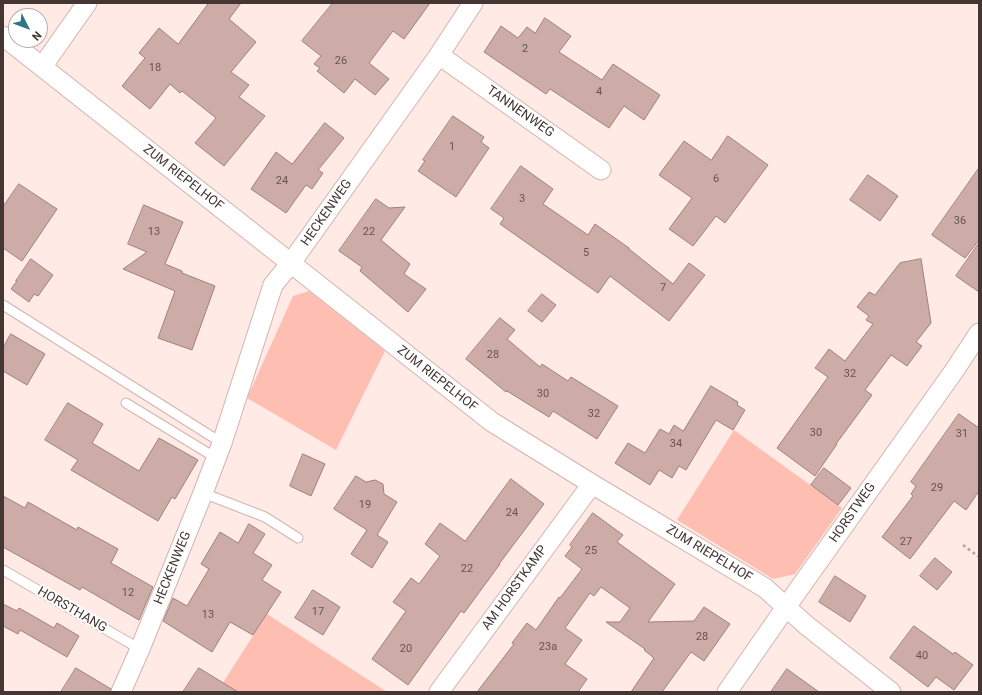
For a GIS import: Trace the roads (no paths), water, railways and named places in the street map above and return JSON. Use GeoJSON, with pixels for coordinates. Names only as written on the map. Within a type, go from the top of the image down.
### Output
{"type":"FeatureCollection","features":[{"type":"Feature","properties":{"kind":"street"},"geometry":{"type":"LineString","coordinates":[[42,66],[87,3]]}},
{"type":"Feature","properties":{"kind":"street","name":"HECKENWEG"},"geometry":{"type":"LineString","coordinates":[[121,692],[140,649],[219,451],[273,285],[291,263],[439,55],[473,3]]}},
{"type":"Feature","properties":{"kind":"street","name":"ZUM RIEPELHOF"},"geometry":{"type":"LineString","coordinates":[[3,36],[492,422],[765,588],[806,626],[891,692]]}},
{"type":"Feature","properties":{"kind":"street","name":"TANNENWEG"},"geometry":{"type":"LineString","coordinates":[[439,55],[601,170]]}},
{"type":"Feature","properties":{"kind":"street","name":"HORSTWEG"},"geometry":{"type":"LineString","coordinates":[[727,692],[979,334]]}},
{"type":"Feature","properties":{"kind":"street","name":"AM HORSTKAMP"},"geometry":{"type":"LineString","coordinates":[[439,692],[592,484]]}},
{"type":"Feature","properties":{"kind":"lane"},"geometry":{"type":"LineString","coordinates":[[3,305],[219,451]]}},
{"type":"Feature","properties":{"kind":"lane"},"geometry":{"type":"LineString","coordinates":[[126,403],[219,451]]}},
{"type":"Feature","properties":{"kind":"lane"},"geometry":{"type":"LineString","coordinates":[[203,492],[265,517],[298,538]]}},
{"type":"Feature","properties":{"kind":"lane","name":"HORSTHANG"},"geometry":{"type":"LineString","coordinates":[[3,570],[140,649]]}}]}
